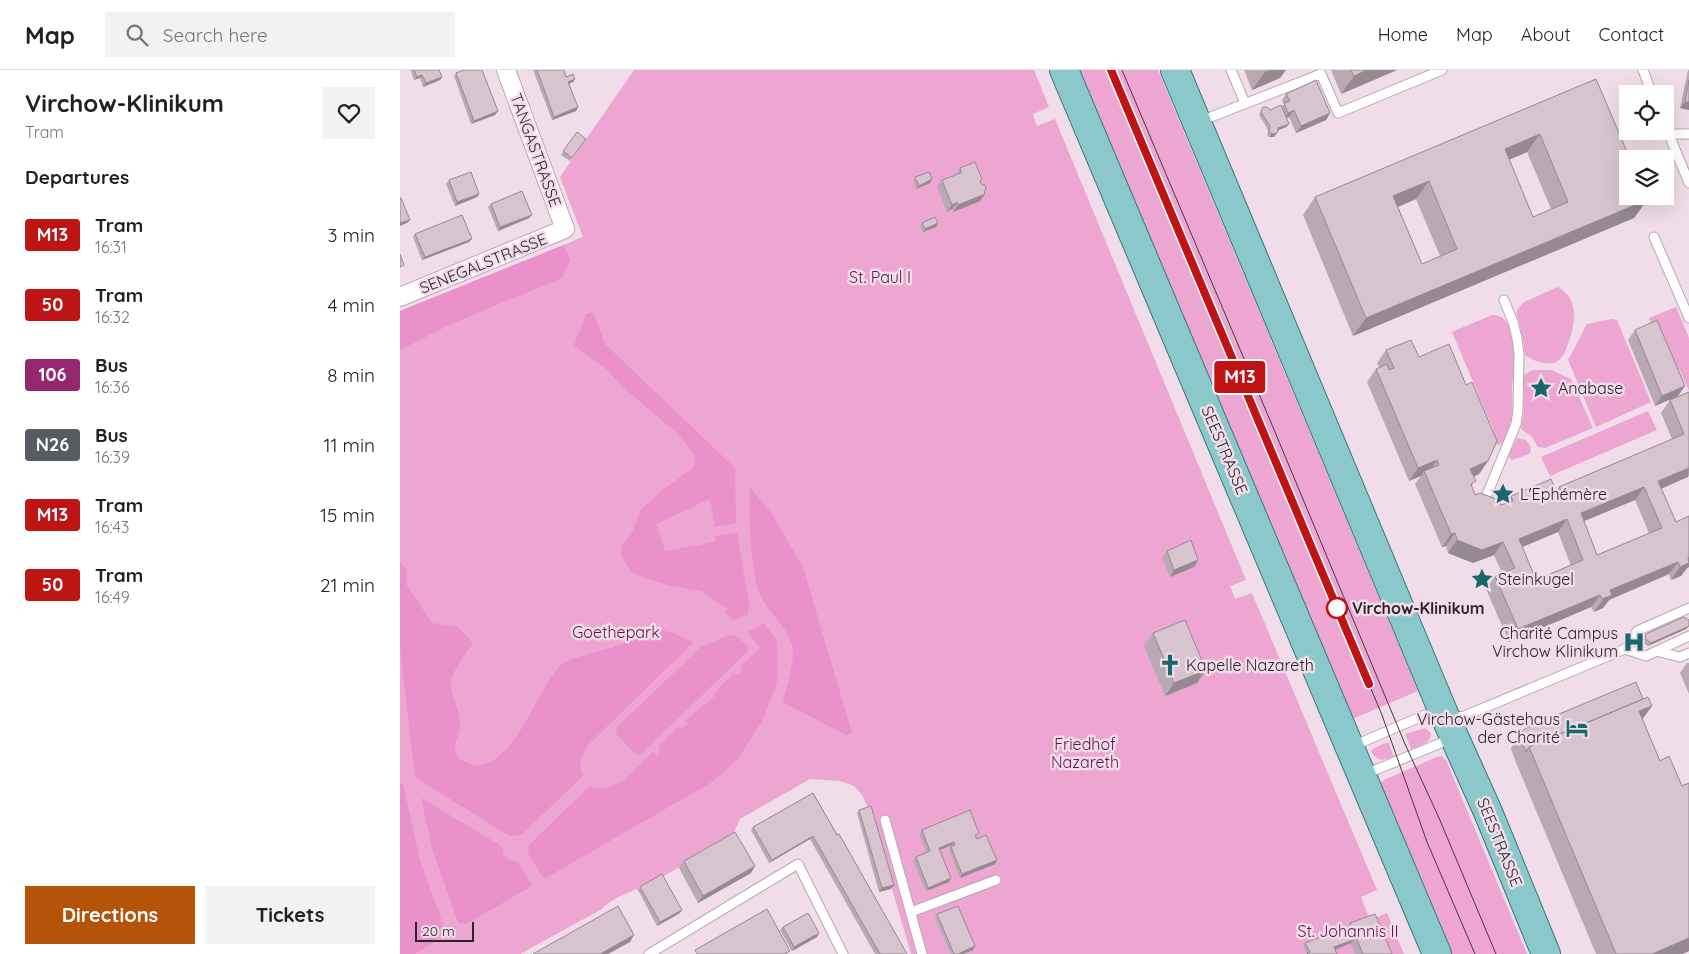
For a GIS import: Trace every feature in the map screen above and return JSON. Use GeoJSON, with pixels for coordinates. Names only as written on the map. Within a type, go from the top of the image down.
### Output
{"type":"FeatureCollection","features":[{"type":"Feature","properties":{"kind":"main road","name":"SEESTRASSE"},"geometry":{"type":"LineString","coordinates":[[1064,70],[1437,954]]}},
{"type":"Feature","properties":{"kind":"main road","name":"SEESTRASSE"},"geometry":{"type":"LineString","coordinates":[[1175,70],[1453,721],[1546,954]]}},
{"type":"Feature","properties":{"kind":"street","name":"TANGASTRASSE"},"geometry":{"type":"LineString","coordinates":[[506,70],[565,229]]}},
{"type":"Feature","properties":{"kind":"street","name":"SENEGALSTRASSE"},"geometry":{"type":"LineString","coordinates":[[400,297],[565,229]]}},
{"type":"Feature","properties":{"kind":"lane"},"geometry":{"type":"LineString","coordinates":[[1231,70],[1245,103]]}},
{"type":"Feature","properties":{"kind":"lane"},"geometry":{"type":"LineString","coordinates":[[1197,122],[1322,74],[1338,113],[1442,70]]}},
{"type":"Feature","properties":{"kind":"lane"},"geometry":{"type":"LineString","coordinates":[[1643,70],[1649,85]]}},
{"type":"Feature","properties":{"kind":"lane"},"geometry":{"type":"LineString","coordinates":[[1674,134],[1689,134]]}},
{"type":"Feature","properties":{"kind":"lane"},"geometry":{"type":"LineString","coordinates":[[1671,140],[1689,183]]}},
{"type":"Feature","properties":{"kind":"lane"},"geometry":{"type":"LineString","coordinates":[[1654,237],[1689,318]]}},
{"type":"Feature","properties":{"kind":"lane"},"geometry":{"type":"LineString","coordinates":[[1484,502],[1516,424],[1518,410],[1517,338],[1504,300]]}},
{"type":"Feature","properties":{"kind":"lane"},"geometry":{"type":"LineString","coordinates":[[1349,748],[1425,715],[1453,721],[1625,649],[1637,631],[1689,608]]}},
{"type":"Feature","properties":{"kind":"lane"},"geometry":{"type":"LineString","coordinates":[[1625,649],[1646,656],[1689,636]]}},
{"type":"Feature","properties":{"kind":"lane"},"geometry":{"type":"LineString","coordinates":[[1656,651],[1680,657],[1689,653]]}},
{"type":"Feature","properties":{"kind":"lane"},"geometry":{"type":"LineString","coordinates":[[1361,776],[1440,743],[1453,721]]}},
{"type":"Feature","properties":{"kind":"lane"},"geometry":{"type":"LineString","coordinates":[[885,820],[922,954]]}},
{"type":"Feature","properties":{"kind":"lane"},"geometry":{"type":"LineString","coordinates":[[649,954],[798,864],[843,954]]}},
{"type":"Feature","properties":{"kind":"lane"},"geometry":{"type":"LineString","coordinates":[[910,912],[996,880]]}},
{"type":"Feature","properties":{"kind":"green space"},"geometry":{"type":"Polygon","coordinates":[[[634,70],[1034,70],[1049,107],[1033,114],[1037,126],[1055,119],[1246,580],[1230,586],[1235,599],[1252,593],[1377,890],[1361,897],[1370,920],[1387,913],[1404,954],[911,954],[869,810],[862,795],[854,786],[840,781],[810,779],[740,819],[731,839],[638,890],[636,889],[609,902],[602,909],[520,954],[400,954],[400,311],[583,237],[560,177],[634,70]]]}},
{"type":"Feature","properties":{"kind":"green space"},"geometry":{"type":"Polygon","coordinates":[[[1076,70],[1158,70],[1418,691],[1350,720],[1076,70]]]}},
{"type":"Feature","properties":{"kind":"green space"},"geometry":{"type":"Polygon","coordinates":[[[1558,287],[1570,298],[1573,305],[1574,321],[1566,349],[1560,359],[1555,363],[1541,362],[1525,355],[1517,310],[1524,302],[1558,287]]]}},
{"type":"Feature","properties":{"kind":"green space"},"geometry":{"type":"Polygon","coordinates":[[[1676,307],[1689,338],[1689,391],[1679,369],[1672,371],[1649,318],[1676,307]]]}},
{"type":"Feature","properties":{"kind":"green space"},"geometry":{"type":"Polygon","coordinates":[[[1492,315],[1504,319],[1508,324],[1513,337],[1515,351],[1512,416],[1505,438],[1499,445],[1497,445],[1491,430],[1493,429],[1452,332],[1492,315]]]}},
{"type":"Feature","properties":{"kind":"green space"},"geometry":{"type":"Polygon","coordinates":[[[1612,319],[1617,320],[1651,402],[1596,427],[1568,360],[1587,324],[1612,319]]]}},
{"type":"Feature","properties":{"kind":"green space"},"geometry":{"type":"Polygon","coordinates":[[[1532,370],[1551,370],[1571,379],[1593,428],[1545,448],[1538,447],[1532,437],[1521,429],[1524,411],[1524,375],[1532,370]]]}},
{"type":"Feature","properties":{"kind":"green space"},"geometry":{"type":"Polygon","coordinates":[[[1648,411],[1657,430],[1550,476],[1541,457],[1648,411]]]}},
{"type":"Feature","properties":{"kind":"green space"},"geometry":{"type":"Polygon","coordinates":[[[1517,438],[1526,440],[1531,450],[1529,454],[1512,460],[1509,454],[1517,438]]]}},
{"type":"Feature","properties":{"kind":"green space"},"geometry":{"type":"Polygon","coordinates":[[[1425,728],[1431,733],[1429,740],[1411,749],[1405,734],[1425,728]]]}},
{"type":"Feature","properties":{"kind":"green space"},"geometry":{"type":"Polygon","coordinates":[[[1388,742],[1394,757],[1381,760],[1375,757],[1371,751],[1388,742]]]}},
{"type":"Feature","properties":{"kind":"green space"},"geometry":{"type":"Polygon","coordinates":[[[1441,756],[1446,760],[1527,954],[1447,954],[1379,787],[1384,780],[1441,756]]]}},
{"type":"Feature","properties":{"kind":"shaded area"},"geometry":{"type":"Polygon","coordinates":[[[564,245],[570,260],[562,278],[451,324],[400,350],[400,311],[564,245]]]}},
{"type":"Feature","properties":{"kind":"shaded area"},"geometry":{"type":"Polygon","coordinates":[[[593,312],[605,344],[735,468],[736,523],[715,527],[710,499],[656,524],[665,551],[715,542],[715,536],[737,533],[749,604],[748,614],[732,621],[725,612],[727,608],[703,592],[641,577],[631,571],[621,555],[622,546],[632,533],[640,511],[660,492],[694,467],[695,455],[677,433],[626,390],[606,369],[574,345],[586,314],[593,312]]]}},
{"type":"Feature","properties":{"kind":"shaded area"},"geometry":{"type":"Polygon","coordinates":[[[750,487],[772,514],[803,567],[852,733],[846,735],[783,702],[792,665],[792,645],[784,628],[760,596],[757,587],[750,537],[750,487]]]}},
{"type":"Feature","properties":{"kind":"shaded area"},"geometry":{"type":"Polygon","coordinates":[[[400,561],[407,571],[406,584],[432,623],[458,627],[473,643],[453,674],[451,684],[460,723],[455,751],[460,760],[474,765],[482,765],[495,759],[506,750],[562,664],[658,631],[671,633],[694,642],[588,745],[580,764],[583,776],[521,835],[509,836],[415,777],[400,648],[400,561]]]}},
{"type":"Feature","properties":{"kind":"shaded area"},"geometry":{"type":"Polygon","coordinates":[[[764,623],[777,641],[777,682],[764,718],[737,760],[712,782],[544,879],[528,854],[529,845],[590,786],[603,788],[616,784],[624,780],[653,752],[656,755],[661,750],[658,747],[679,726],[682,729],[688,723],[685,721],[715,696],[713,694],[734,673],[737,675],[742,670],[740,667],[760,648],[748,632],[764,623]]]}},
{"type":"Feature","properties":{"kind":"shaded area"},"geometry":{"type":"Polygon","coordinates":[[[728,635],[736,636],[748,646],[748,651],[640,755],[635,754],[616,734],[617,727],[701,647],[728,635]]]}},
{"type":"Feature","properties":{"kind":"shaded area"},"geometry":{"type":"Polygon","coordinates":[[[400,783],[403,784],[420,860],[443,924],[435,942],[415,954],[400,954],[400,783]]]}},
{"type":"Feature","properties":{"kind":"shaded area"},"geometry":{"type":"Polygon","coordinates":[[[421,798],[503,847],[505,856],[509,860],[518,861],[532,886],[466,924],[458,923],[432,848],[421,798]]]}},
{"type":"Feature","properties":{"kind":"building"},"geometry":{"type":"Polygon","coordinates":[[[414,70],[439,70],[442,77],[426,83],[422,75],[417,77],[414,70]]]}},
{"type":"Feature","properties":{"kind":"building"},"geometry":{"type":"Polygon","coordinates":[[[464,70],[482,70],[498,111],[474,121],[456,73],[464,70]]]}},
{"type":"Feature","properties":{"kind":"building"},"geometry":{"type":"Polygon","coordinates":[[[537,70],[564,70],[566,77],[573,74],[575,79],[568,82],[578,107],[554,117],[537,70]]]}},
{"type":"Feature","properties":{"kind":"building"},"geometry":{"type":"Polygon","coordinates":[[[1351,70],[1367,70],[1354,76],[1351,70]]]}},
{"type":"Feature","properties":{"kind":"building"},"geometry":{"type":"Polygon","coordinates":[[[1596,79],[1619,133],[1619,140],[1622,140],[1626,150],[1619,150],[1619,205],[1635,205],[1366,318],[1315,197],[1596,79]],[[1540,134],[1505,149],[1533,217],[1568,202],[1540,134]],[[1429,181],[1393,196],[1422,264],[1457,249],[1429,181]]]}},
{"type":"Feature","properties":{"kind":"building"},"geometry":{"type":"Polygon","coordinates":[[[1316,80],[1330,113],[1301,126],[1294,110],[1288,113],[1284,103],[1290,101],[1286,94],[1316,80]]]}},
{"type":"Feature","properties":{"kind":"building"},"geometry":{"type":"Polygon","coordinates":[[[1689,80],[1689,102],[1685,102],[1689,80]]]}},
{"type":"Feature","properties":{"kind":"building"},"geometry":{"type":"Polygon","coordinates":[[[1281,105],[1289,124],[1278,128],[1277,133],[1272,134],[1269,131],[1270,126],[1261,112],[1263,107],[1267,107],[1270,110],[1281,105]]]}},
{"type":"Feature","properties":{"kind":"building"},"geometry":{"type":"Polygon","coordinates":[[[577,132],[586,139],[572,158],[563,151],[577,132]]]}},
{"type":"Feature","properties":{"kind":"building"},"geometry":{"type":"Polygon","coordinates":[[[975,162],[982,179],[980,181],[982,185],[985,185],[985,194],[958,205],[957,202],[952,205],[942,180],[961,173],[960,168],[975,162]]]}},
{"type":"Feature","properties":{"kind":"building"},"geometry":{"type":"Polygon","coordinates":[[[471,172],[479,194],[457,202],[449,180],[471,172]]]}},
{"type":"Feature","properties":{"kind":"building"},"geometry":{"type":"Polygon","coordinates":[[[929,172],[932,179],[919,186],[915,177],[929,172]]]}},
{"type":"Feature","properties":{"kind":"building"},"geometry":{"type":"Polygon","coordinates":[[[522,191],[532,215],[500,227],[491,204],[522,191]]]}},
{"type":"Feature","properties":{"kind":"building"},"geometry":{"type":"Polygon","coordinates":[[[400,198],[410,220],[400,223],[400,198]]]}},
{"type":"Feature","properties":{"kind":"building"},"geometry":{"type":"Polygon","coordinates":[[[462,215],[472,239],[425,257],[415,234],[462,215]]]}},
{"type":"Feature","properties":{"kind":"building"},"geometry":{"type":"Polygon","coordinates":[[[935,217],[938,223],[925,229],[922,223],[935,217]]]}},
{"type":"Feature","properties":{"kind":"building"},"geometry":{"type":"Polygon","coordinates":[[[400,254],[404,265],[400,267],[400,254]]]}},
{"type":"Feature","properties":{"kind":"building"},"geometry":{"type":"Polygon","coordinates":[[[1657,320],[1685,386],[1662,396],[1635,330],[1657,320]]]}},
{"type":"Feature","properties":{"kind":"building"},"geometry":{"type":"Polygon","coordinates":[[[1411,340],[1419,357],[1449,344],[1466,385],[1472,382],[1497,441],[1488,461],[1470,469],[1476,481],[1471,484],[1475,495],[1480,493],[1499,500],[1501,505],[1513,501],[1511,496],[1551,479],[1557,493],[1562,492],[1559,487],[1684,434],[1670,400],[1689,392],[1689,468],[1658,481],[1676,522],[1689,516],[1689,563],[1680,567],[1678,562],[1610,590],[1612,595],[1602,599],[1600,595],[1518,629],[1495,576],[1515,568],[1503,542],[1482,550],[1457,540],[1455,533],[1451,534],[1424,471],[1439,465],[1437,460],[1418,468],[1376,369],[1387,364],[1389,370],[1394,368],[1386,350],[1411,340]],[[1644,487],[1581,513],[1597,555],[1662,528],[1644,487]],[[1567,519],[1519,539],[1536,580],[1583,560],[1567,519]]]}},
{"type":"Feature","properties":{"kind":"building"},"geometry":{"type":"Polygon","coordinates":[[[1191,540],[1198,560],[1174,570],[1167,551],[1191,540]]]}},
{"type":"Feature","properties":{"kind":"building"},"geometry":{"type":"Polygon","coordinates":[[[1684,617],[1689,620],[1689,626],[1651,643],[1645,639],[1646,634],[1684,617]]]}},
{"type":"Feature","properties":{"kind":"building"},"geometry":{"type":"Polygon","coordinates":[[[1185,620],[1206,670],[1174,683],[1153,633],[1185,620]]]}},
{"type":"Feature","properties":{"kind":"building"},"geometry":{"type":"Polygon","coordinates":[[[1636,682],[1643,699],[1529,747],[1526,752],[1520,736],[1522,731],[1528,727],[1636,682]]]}},
{"type":"Feature","properties":{"kind":"building"},"geometry":{"type":"Polygon","coordinates":[[[1648,697],[1652,706],[1639,711],[1660,761],[1669,756],[1682,786],[1689,783],[1689,938],[1652,954],[1616,954],[1529,747],[1648,697]]]}},
{"type":"Feature","properties":{"kind":"building"},"geometry":{"type":"Polygon","coordinates":[[[813,793],[837,835],[839,834],[907,954],[880,954],[813,836],[772,860],[753,827],[813,793]]]}},
{"type":"Feature","properties":{"kind":"building"},"geometry":{"type":"Polygon","coordinates":[[[871,806],[894,885],[882,888],[859,810],[871,806]]]}},
{"type":"Feature","properties":{"kind":"building"},"geometry":{"type":"Polygon","coordinates":[[[970,810],[979,833],[975,835],[977,839],[986,835],[997,860],[962,874],[951,847],[955,845],[954,842],[939,848],[951,878],[928,888],[916,857],[930,851],[922,830],[970,810]]]}},
{"type":"Feature","properties":{"kind":"building"},"geometry":{"type":"Polygon","coordinates":[[[735,832],[755,866],[703,896],[684,861],[735,832]]]}},
{"type":"Feature","properties":{"kind":"building"},"geometry":{"type":"Polygon","coordinates":[[[662,874],[682,910],[660,922],[640,887],[662,874]]]}},
{"type":"Feature","properties":{"kind":"building"},"geometry":{"type":"Polygon","coordinates":[[[618,906],[634,935],[600,954],[533,954],[618,906]]]}},
{"type":"Feature","properties":{"kind":"building"},"geometry":{"type":"Polygon","coordinates":[[[958,906],[975,946],[954,954],[937,914],[958,906]]]}},
{"type":"Feature","properties":{"kind":"building"},"geometry":{"type":"Polygon","coordinates":[[[767,909],[790,951],[784,954],[697,954],[695,950],[767,909]]]}},
{"type":"Feature","properties":{"kind":"building"},"geometry":{"type":"Polygon","coordinates":[[[808,913],[819,933],[794,947],[783,927],[808,913]]]}},
{"type":"Feature","properties":{"kind":"building"},"geometry":{"type":"Polygon","coordinates":[[[1375,914],[1392,954],[1363,954],[1350,923],[1375,914]]]}},
{"type":"Feature","properties":{"kind":"building"},"geometry":{"type":"Polygon","coordinates":[[[1348,927],[1353,940],[1334,947],[1337,954],[1307,953],[1310,952],[1305,943],[1348,927]]]}},
{"type":"Feature","properties":{"kind":"tram line"},"geometry":{"type":"LineString","coordinates":[[1111,70],[1382,715],[1427,842],[1475,954]]}},
{"type":"Feature","properties":{"kind":"tram line","name":"M13"},"geometry":{"type":"LineString","coordinates":[[1111,70],[1369,684]]}},
{"type":"Feature","properties":{"kind":"tram line"},"geometry":{"type":"LineString","coordinates":[[1122,70],[1405,744],[1439,818],[1496,954]]}},
{"type":"Feature","properties":{"kind":"place","name":"Anabase"},"geometry":{"type":"Point","coordinates":[1541,388]}},
{"type":"Feature","properties":{"kind":"place","name":"L'Ephémère"},"geometry":{"type":"Point","coordinates":[1503,494]}},
{"type":"Feature","properties":{"kind":"place","name":"Steinkugel"},"geometry":{"type":"Point","coordinates":[1482,579]}},
{"type":"Feature","properties":{"kind":"place","name":"Virchow-Klinikum"},"geometry":{"type":"Point","coordinates":[1337,608]}},
{"type":"Feature","properties":{"kind":"place","name":"Charité Campus Virchow Klinikum"},"geometry":{"type":"Point","coordinates":[1634,642]}},
{"type":"Feature","properties":{"kind":"place","name":"Kapelle Nazareth"},"geometry":{"type":"Point","coordinates":[1170,665]}},
{"type":"Feature","properties":{"kind":"place","name":"Virchow-Gästehaus der Charité"},"geometry":{"type":"Point","coordinates":[1577,728]}},
{"type":"Feature","properties":{"kind":"park label","name":"St. Paul I"},"geometry":{"type":"Point","coordinates":[880,277]}},
{"type":"Feature","properties":{"kind":"park label","name":"Goethepark"},"geometry":{"type":"Point","coordinates":[616,632]}},
{"type":"Feature","properties":{"kind":"park label","name":"Friedhof Nazareth"},"geometry":{"type":"Point","coordinates":[1085,753]}},
{"type":"Feature","properties":{"kind":"park label","name":"St. Johannis II"},"geometry":{"type":"Point","coordinates":[1348,931]}}]}
